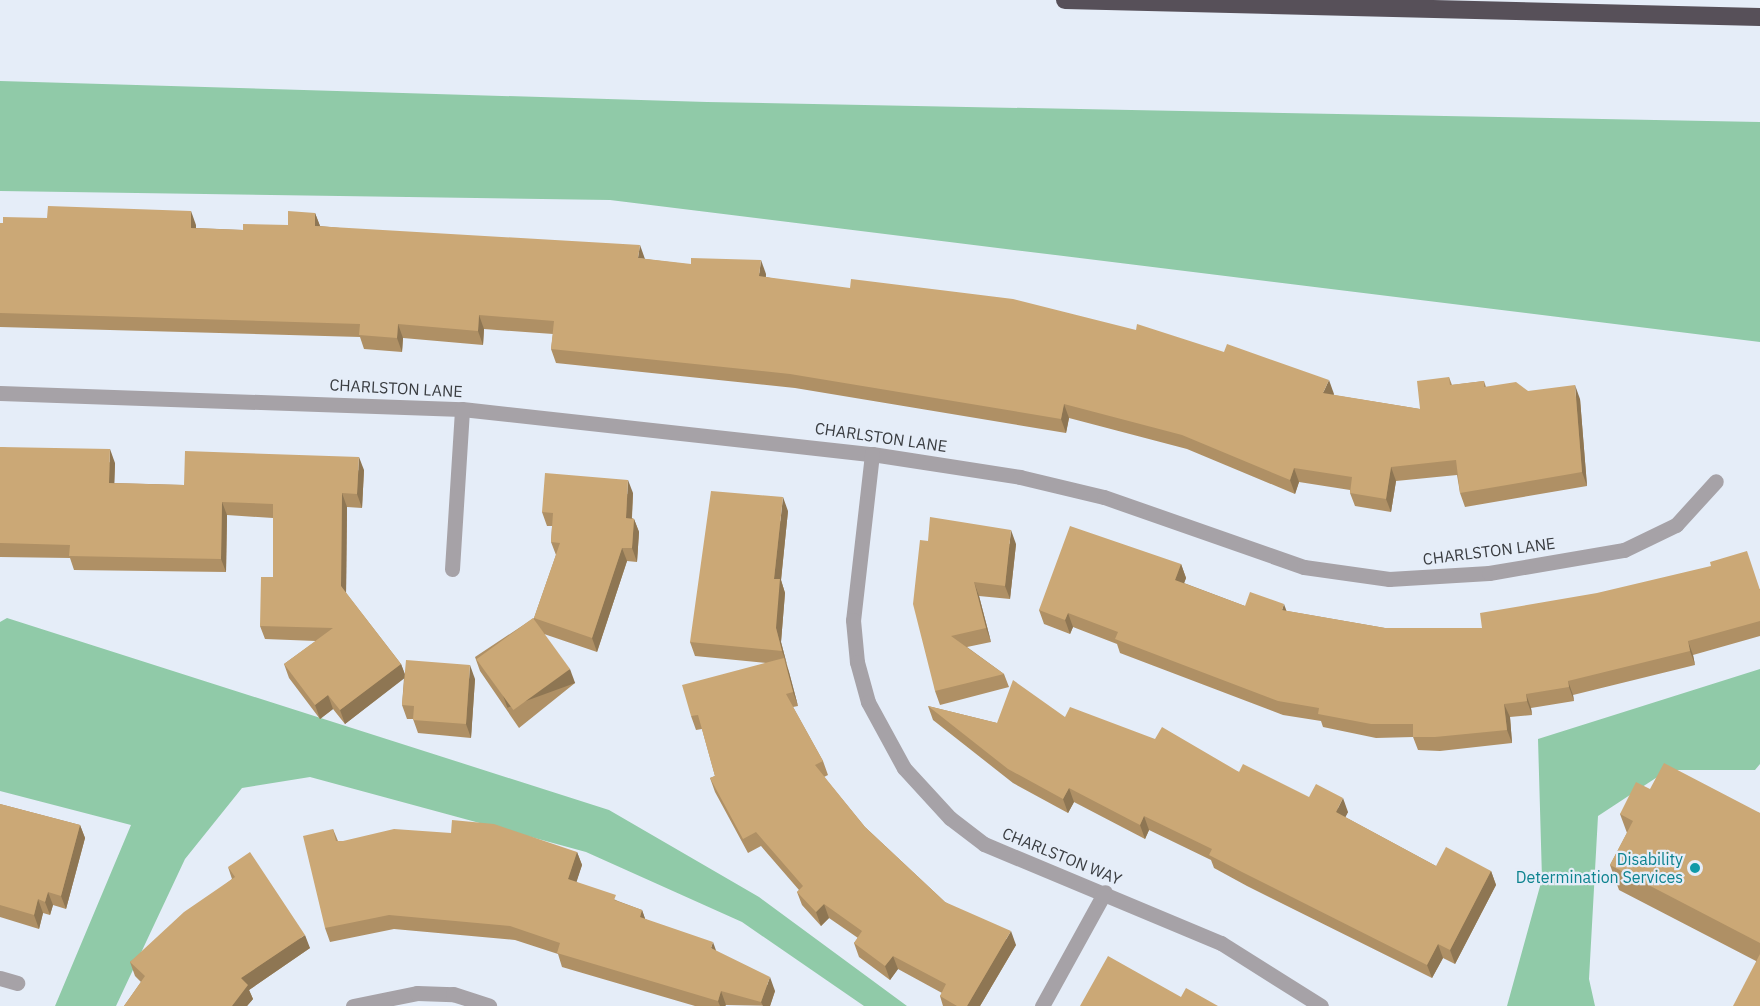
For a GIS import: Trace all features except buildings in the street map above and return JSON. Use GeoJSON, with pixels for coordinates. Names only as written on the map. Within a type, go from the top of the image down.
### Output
{"type":"FeatureCollection","features":[{"type":"Feature","properties":{"kind":"highway"},"geometry":{"type":"LineString","coordinates":[[1065,0],[1760,17]]}},
{"type":"Feature","properties":{"kind":"street","name":"CHARLSTON LANE"},"geometry":{"type":"LineString","coordinates":[[0,393],[462,409],[872,454],[1020,477],[1104,497],[1304,567],[1389,579],[1489,573],[1624,550],[1676,525],[1716,481]]}},
{"type":"Feature","properties":{"kind":"street"},"geometry":{"type":"LineString","coordinates":[[452,569],[462,409]]}},
{"type":"Feature","properties":{"kind":"street","name":"CHARLSTON WAY"},"geometry":{"type":"LineString","coordinates":[[872,454],[853,620],[857,662],[884,736],[926,794],[984,844],[1105,892],[1221,943],[1321,1006]]}},
{"type":"Feature","properties":{"kind":"street"},"geometry":{"type":"LineString","coordinates":[[1042,1006],[1105,892]]}},
{"type":"Feature","properties":{"kind":"street"},"geometry":{"type":"LineString","coordinates":[[0,978],[17,983]]}},
{"type":"Feature","properties":{"kind":"street"},"geometry":{"type":"LineString","coordinates":[[353,1006],[417,993],[453,994],[489,1006]]}},
{"type":"Feature","properties":{"kind":"green space"},"geometry":{"type":"Polygon","coordinates":[[[0,81],[707,102],[1760,122],[1760,342],[610,200],[0,191],[0,81]]]}},
{"type":"Feature","properties":{"kind":"green space"},"geometry":{"type":"Polygon","coordinates":[[[7,618],[609,810],[759,897],[907,1006],[864,1006],[742,922],[586,852],[310,777],[242,788],[185,859],[116,1006],[55,1006],[131,825],[0,791],[0,622],[7,618]]]}},
{"type":"Feature","properties":{"kind":"green space"},"geometry":{"type":"Polygon","coordinates":[[[1760,669],[1760,764],[1755,770],[1668,770],[1598,816],[1589,979],[1595,1006],[1507,1006],[1542,879],[1538,739],[1760,669]]]}},
{"type":"Feature","properties":{"kind":"place","name":"Disability Determination Services"},"geometry":{"type":"Point","coordinates":[1695,868]}}]}
